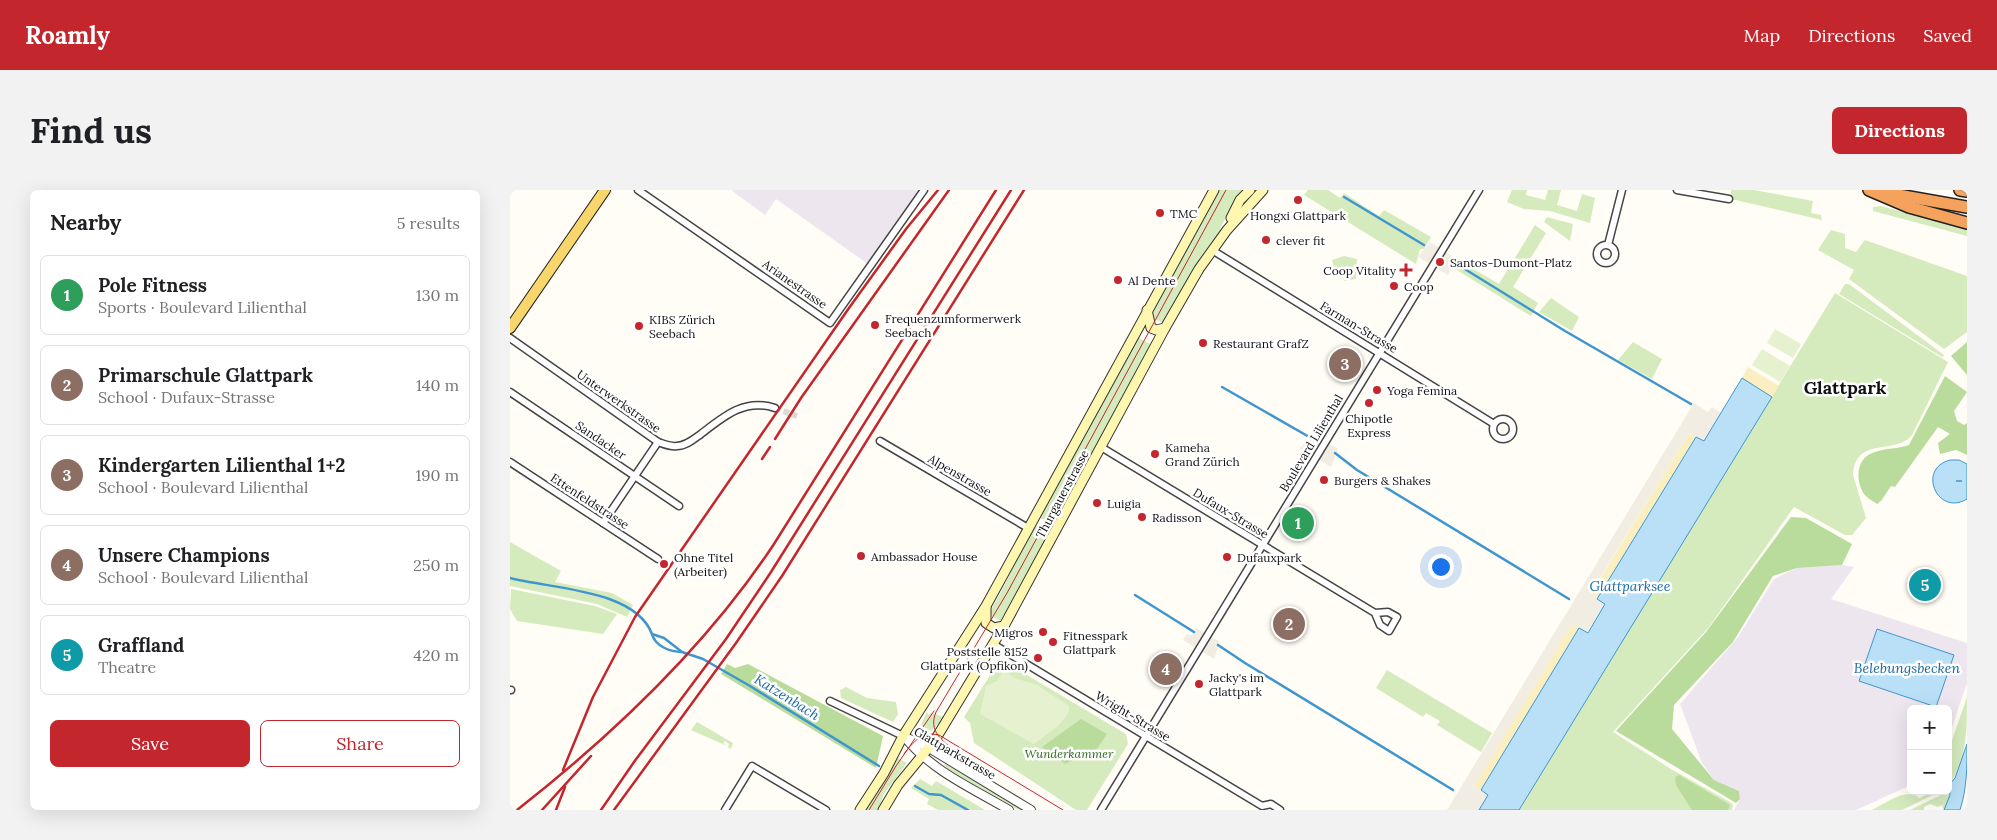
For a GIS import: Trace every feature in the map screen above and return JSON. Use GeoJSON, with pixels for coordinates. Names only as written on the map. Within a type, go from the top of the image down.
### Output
{"type":"FeatureCollection","features":[{"type":"Feature","properties":{"kind":"highway"},"geometry":{"type":"LineString","coordinates":[[1870,190],[1967,207]]}},
{"type":"Feature","properties":{"kind":"highway"},"geometry":{"type":"LineString","coordinates":[[1870,190],[1909,207],[1967,223]]}},
{"type":"Feature","properties":{"kind":"highway"},"geometry":{"type":"LineString","coordinates":[[1960,190],[1967,191]]}},
{"type":"Feature","properties":{"kind":"main road"},"geometry":{"type":"LineString","coordinates":[[510,328],[605,190]]}},
{"type":"Feature","properties":{"kind":"main road","name":"Thurgauerstrasse"},"geometry":{"type":"LineString","coordinates":[[860,810],[884,773],[903,736],[986,606],[1214,190]]}},
{"type":"Feature","properties":{"kind":"main road"},"geometry":{"type":"LineString","coordinates":[[1227,230],[1240,200],[1250,190]]}},
{"type":"Feature","properties":{"kind":"main road","name":"Thurgauerstrasse"},"geometry":{"type":"LineString","coordinates":[[883,810],[898,785],[929,748],[1004,626],[1165,328],[1212,250],[1227,230],[1263,190]]}},
{"type":"Feature","properties":{"kind":"main road"},"geometry":{"type":"LineString","coordinates":[[1147,310],[1151,328],[1156,330],[1165,328]]}},
{"type":"Feature","properties":{"kind":"main road"},"geometry":{"type":"LineString","coordinates":[[986,606],[986,623],[994,628],[1004,626]]}},
{"type":"Feature","properties":{"kind":"street","name":"Arianestrasse"},"geometry":{"type":"LineString","coordinates":[[638,190],[830,322],[924,190]]}},
{"type":"Feature","properties":{"kind":"street"},"geometry":{"type":"LineString","coordinates":[[1237,209],[1256,190]]}},
{"type":"Feature","properties":{"kind":"street","name":"Boulevard Lilienthal"},"geometry":{"type":"LineString","coordinates":[[1101,810],[1479,190]]}},
{"type":"Feature","properties":{"kind":"street"},"geometry":{"type":"LineString","coordinates":[[1608,245],[1622,190]]}},
{"type":"Feature","properties":{"kind":"street"},"geometry":{"type":"LineString","coordinates":[[1678,190],[1729,199]]}},
{"type":"Feature","properties":{"kind":"street","name":"Farman-Strasse"},"geometry":{"type":"LineString","coordinates":[[1212,250],[1494,424]]}},
{"type":"Feature","properties":{"kind":"street","name":"Unterwerkstrasse"},"geometry":{"type":"LineString","coordinates":[[510,338],[658,442],[678,446],[688,443],[723,418],[746,405],[758,404],[775,408]]}},
{"type":"Feature","properties":{"kind":"street","name":"Sandacker"},"geometry":{"type":"LineString","coordinates":[[510,392],[679,506]]}},
{"type":"Feature","properties":{"kind":"street","name":"Alpenstrasse"},"geometry":{"type":"LineString","coordinates":[[880,441],[1028,528]]}},
{"type":"Feature","properties":{"kind":"street"},"geometry":{"type":"LineString","coordinates":[[603,522],[658,442]]}},
{"type":"Feature","properties":{"kind":"street","name":"Dufaux-Strasse"},"geometry":{"type":"LineString","coordinates":[[1101,447],[1375,614]]}},
{"type":"Feature","properties":{"kind":"street","name":"Ettenfeldstrasse"},"geometry":{"type":"LineString","coordinates":[[510,462],[658,559]]}},
{"type":"Feature","properties":{"kind":"street","name":"Wright-Strasse"},"geometry":{"type":"LineString","coordinates":[[993,644],[1262,808],[1271,804],[1280,810]]}},
{"type":"Feature","properties":{"kind":"street"},"geometry":{"type":"LineString","coordinates":[[830,701],[903,736]]}},
{"type":"Feature","properties":{"kind":"street","name":"Glattparkstrasse"},"geometry":{"type":"LineString","coordinates":[[903,736],[929,748],[1031,810]]}},
{"type":"Feature","properties":{"kind":"street","name":"Glattparkstrasse"},"geometry":{"type":"LineString","coordinates":[[903,736],[921,757],[938,770],[1009,810]]}},
{"type":"Feature","properties":{"kind":"street"},"geometry":{"type":"LineString","coordinates":[[725,810],[752,766],[826,810]]}},
{"type":"Feature","properties":{"kind":"shaded area"},"geometry":{"type":"Polygon","coordinates":[[[731,190],[921,190],[868,264],[776,199],[765,215],[731,190]]]}},
{"type":"Feature","properties":{"kind":"shaded area","name":"Santos-Dumont-Platz"},"geometry":{"type":"Polygon","coordinates":[[[1430,242],[1455,258],[1448,275],[1418,257],[1430,242]]]}},
{"type":"Feature","properties":{"kind":"shaded area"},"geometry":{"type":"Polygon","coordinates":[[[1694,403],[1708,412],[1712,407],[1721,413],[1704,442],[1689,433],[1590,594],[1605,604],[1587,633],[1572,624],[1474,786],[1488,795],[1479,810],[1447,810],[1694,403]]]}},
{"type":"Feature","properties":{"kind":"shaded area"},"geometry":{"type":"Polygon","coordinates":[[[1313,435],[1338,449],[1331,467],[1300,448],[1304,444],[1308,444],[1313,435]]]}},
{"type":"Feature","properties":{"kind":"shaded area"},"geometry":{"type":"Polygon","coordinates":[[[1842,565],[1854,567],[1831,599],[1967,643],[1967,683],[1952,727],[1952,705],[1907,705],[1907,787],[1856,810],[1734,810],[1740,799],[1739,791],[1714,780],[1702,763],[1680,704],[1738,637],[1774,579],[1797,568],[1842,565]]]}},
{"type":"Feature","properties":{"kind":"shaded area"},"geometry":{"type":"Polygon","coordinates":[[[1196,628],[1220,642],[1214,659],[1183,640],[1187,634],[1192,635],[1196,628]]]}},
{"type":"Feature","properties":{"kind":"green space"},"geometry":{"type":"Polygon","coordinates":[[[1219,190],[1248,190],[1229,210],[1218,234],[1189,277],[1163,323],[1152,317],[1153,313],[1219,190]]]}},
{"type":"Feature","properties":{"kind":"green space"},"geometry":{"type":"Polygon","coordinates":[[[1308,190],[1328,190],[1340,198],[1344,193],[1379,216],[1384,210],[1431,237],[1424,249],[1420,249],[1416,264],[1304,195],[1308,190]]]}},
{"type":"Feature","properties":{"kind":"green space"},"geometry":{"type":"Polygon","coordinates":[[[1512,190],[1527,190],[1526,195],[1545,200],[1548,190],[1561,190],[1557,205],[1577,211],[1582,194],[1595,198],[1590,223],[1550,211],[1524,209],[1507,202],[1512,190]]]}},
{"type":"Feature","properties":{"kind":"green space"},"geometry":{"type":"Polygon","coordinates":[[[1731,190],[1754,190],[1813,201],[1811,213],[1821,215],[1822,220],[1731,199],[1731,190]]]}},
{"type":"Feature","properties":{"kind":"green space"},"geometry":{"type":"Polygon","coordinates":[[[1881,206],[1967,229],[1967,236],[1873,211],[1873,207],[1881,206]]]}},
{"type":"Feature","properties":{"kind":"green space"},"geometry":{"type":"Polygon","coordinates":[[[1547,217],[1573,224],[1570,241],[1544,222],[1547,217]]]}},
{"type":"Feature","properties":{"kind":"green space"},"geometry":{"type":"Polygon","coordinates":[[[1535,225],[1546,233],[1513,287],[1538,303],[1531,316],[1452,267],[1457,259],[1499,284],[1535,225]]]}},
{"type":"Feature","properties":{"kind":"green space"},"geometry":{"type":"Polygon","coordinates":[[[1831,230],[1845,234],[1845,248],[1856,252],[1865,240],[1967,276],[1967,332],[1944,349],[1849,279],[1854,270],[1818,250],[1831,230]]]}},
{"type":"Feature","properties":{"kind":"green space"},"geometry":{"type":"Polygon","coordinates":[[[1344,256],[1357,259],[1356,279],[1344,281],[1342,272],[1334,268],[1332,260],[1344,256]]]}},
{"type":"Feature","properties":{"kind":"green space"},"geometry":{"type":"Polygon","coordinates":[[[1845,284],[1849,284],[1944,355],[1942,357],[1839,294],[1845,284]]]}},
{"type":"Feature","properties":{"kind":"green space"},"geometry":{"type":"Polygon","coordinates":[[[1835,293],[1948,362],[1912,435],[1905,441],[1869,450],[1861,455],[1856,463],[1853,475],[1866,518],[1852,535],[1845,535],[1794,507],[1709,627],[1613,732],[1671,769],[1730,802],[1733,805],[1732,810],[1519,810],[1835,293]]]}},
{"type":"Feature","properties":{"kind":"green space"},"geometry":{"type":"Polygon","coordinates":[[[1551,298],[1579,317],[1572,331],[1539,312],[1551,298]]]}},
{"type":"Feature","properties":{"kind":"green space"},"geometry":{"type":"Polygon","coordinates":[[[1775,329],[1801,344],[1793,358],[1767,343],[1775,329]]]}},
{"type":"Feature","properties":{"kind":"green space"},"geometry":{"type":"Polygon","coordinates":[[[1137,337],[1152,345],[1054,525],[1039,517],[1137,337]]]}},
{"type":"Feature","properties":{"kind":"green space"},"geometry":{"type":"Polygon","coordinates":[[[1633,342],[1662,359],[1652,379],[1618,360],[1633,342]]]}},
{"type":"Feature","properties":{"kind":"green space"},"geometry":{"type":"Polygon","coordinates":[[[1967,342],[1967,375],[1951,356],[1967,342]]]}},
{"type":"Feature","properties":{"kind":"green space"},"geometry":{"type":"Polygon","coordinates":[[[1762,349],[1790,366],[1780,382],[1752,365],[1762,349]]]}},
{"type":"Feature","properties":{"kind":"green space"},"geometry":{"type":"Polygon","coordinates":[[[1945,376],[1967,392],[1954,411],[1957,421],[1964,425],[1967,423],[1967,455],[1956,450],[1940,454],[1938,443],[1950,434],[1938,427],[1895,487],[1891,486],[1877,504],[1865,495],[1861,488],[1859,470],[1861,464],[1864,459],[1875,452],[1909,445],[1945,376]]]}},
{"type":"Feature","properties":{"kind":"green space"},"geometry":{"type":"Polygon","coordinates":[[[1791,517],[1806,518],[1852,544],[1842,565],[1797,568],[1773,576],[1733,642],[1674,705],[1672,729],[1714,780],[1739,791],[1740,799],[1736,803],[1616,731],[1706,632],[1791,517]]]}},
{"type":"Feature","properties":{"kind":"green space"},"geometry":{"type":"Polygon","coordinates":[[[1035,525],[1050,533],[1002,622],[989,614],[1035,525]]]}},
{"type":"Feature","properties":{"kind":"green space"},"geometry":{"type":"Polygon","coordinates":[[[510,542],[561,571],[555,582],[612,593],[633,605],[627,617],[597,604],[510,586],[510,542]]]}},
{"type":"Feature","properties":{"kind":"green space"},"geometry":{"type":"Polygon","coordinates":[[[511,589],[595,606],[617,614],[603,634],[517,621],[510,609],[511,589]]]}},
{"type":"Feature","properties":{"kind":"green space","name":"Wunderkammer"},"geometry":{"type":"Polygon","coordinates":[[[1000,659],[1126,734],[1128,744],[1087,810],[1076,810],[974,743],[970,723],[964,717],[1000,659]]]}},
{"type":"Feature","properties":{"kind":"green space"},"geometry":{"type":"Polygon","coordinates":[[[727,664],[735,668],[748,664],[883,736],[876,768],[721,674],[727,664]]]}},
{"type":"Feature","properties":{"kind":"green space"},"geometry":{"type":"Polygon","coordinates":[[[1004,670],[1014,678],[1037,685],[1069,706],[1069,712],[1059,725],[1034,744],[980,714],[986,686],[997,681],[1004,670]]]}},
{"type":"Feature","properties":{"kind":"green space"},"geometry":{"type":"Polygon","coordinates":[[[1387,670],[1492,733],[1481,752],[1437,725],[1440,721],[1426,713],[1423,717],[1376,688],[1387,670]]]}},
{"type":"Feature","properties":{"kind":"green space"},"geometry":{"type":"Polygon","coordinates":[[[846,687],[867,698],[896,702],[898,714],[893,722],[841,698],[840,690],[846,687]]]}},
{"type":"Feature","properties":{"kind":"green space"},"geometry":{"type":"Polygon","coordinates":[[[1967,697],[1965,744],[1959,765],[1952,780],[1952,740],[1967,697]]]}},
{"type":"Feature","properties":{"kind":"green space"},"geometry":{"type":"Polygon","coordinates":[[[927,711],[928,715],[931,713],[945,717],[931,731],[921,725],[927,711]]]}},
{"type":"Feature","properties":{"kind":"green space"},"geometry":{"type":"Polygon","coordinates":[[[1081,719],[1107,734],[1096,750],[1065,764],[1042,747],[1081,719]]]}},
{"type":"Feature","properties":{"kind":"green space"},"geometry":{"type":"Polygon","coordinates":[[[697,722],[733,743],[731,749],[725,741],[723,743],[727,746],[691,730],[697,722]]]}},
{"type":"Feature","properties":{"kind":"green space"},"geometry":{"type":"Polygon","coordinates":[[[896,757],[907,763],[884,794],[878,810],[865,810],[896,757]]]}},
{"type":"Feature","properties":{"kind":"green space"},"geometry":{"type":"Polygon","coordinates":[[[945,764],[1025,810],[1018,810],[999,798],[988,795],[944,766],[945,764]]]}},
{"type":"Feature","properties":{"kind":"green space"},"geometry":{"type":"Polygon","coordinates":[[[1679,775],[1730,805],[1728,810],[1692,810],[1676,785],[1675,777],[1679,775]]]}},
{"type":"Feature","properties":{"kind":"green space"},"geometry":{"type":"Polygon","coordinates":[[[920,779],[932,786],[936,781],[985,810],[938,810],[927,804],[929,799],[911,788],[920,779]]]}},
{"type":"Feature","properties":{"kind":"green space"},"geometry":{"type":"Polygon","coordinates":[[[1903,795],[1915,795],[1919,798],[1933,795],[1902,810],[1872,810],[1903,795]]]}},
{"type":"Feature","properties":{"kind":"green space"},"geometry":{"type":"Polygon","coordinates":[[[1941,795],[1950,795],[1944,810],[1942,805],[1938,807],[1930,804],[1924,807],[1924,810],[1910,810],[1941,795]]]}},
{"type":"Feature","properties":{"kind":"sand"},"geometry":{"type":"Polygon","coordinates":[[[1748,367],[1779,386],[1772,397],[1742,378],[1748,367]]]}},
{"type":"Feature","properties":{"kind":"sand"},"geometry":{"type":"Polygon","coordinates":[[[1689,433],[1696,437],[1597,599],[1590,595],[1689,433]]]}},
{"type":"Feature","properties":{"kind":"sand"},"geometry":{"type":"Polygon","coordinates":[[[1572,624],[1579,628],[1481,790],[1473,786],[1572,624]]]}},
{"type":"Feature","properties":{"kind":"water","name":"Glattparksee"},"geometry":{"type":"Polygon","coordinates":[[[1742,378],[1772,397],[1519,810],[1479,810],[1488,795],[1481,790],[1579,628],[1588,633],[1605,604],[1597,599],[1696,437],[1704,441],[1742,378]]]}},
{"type":"Feature","properties":{"kind":"water"},"geometry":{"type":"Polygon","coordinates":[[[1950,460],[1959,460],[1967,464],[1967,499],[1957,503],[1947,502],[1940,497],[1935,490],[1933,481],[1934,472],[1940,465],[1950,460]]]}},
{"type":"Feature","properties":{"kind":"water","name":"Belebungsbecken"},"geometry":{"type":"Polygon","coordinates":[[[1877,629],[1954,655],[1937,705],[1930,705],[1859,681],[1877,629]]]}},
{"type":"Feature","properties":{"kind":"water"},"geometry":{"type":"Polygon","coordinates":[[[1967,744],[1967,770],[1960,810],[1944,810],[1950,795],[1952,795],[1952,782],[1967,744]]]}},
{"type":"Feature","properties":{"kind":"waterway"},"geometry":{"type":"LineString","coordinates":[[1344,197],[1424,245]]}},
{"type":"Feature","properties":{"kind":"waterway"},"geometry":{"type":"LineString","coordinates":[[1455,263],[1565,331],[1691,404]]}},
{"type":"Feature","properties":{"kind":"waterway"},"geometry":{"type":"LineString","coordinates":[[1222,387],[1311,438]]}},
{"type":"Feature","properties":{"kind":"waterway"},"geometry":{"type":"LineString","coordinates":[[1335,453],[1357,470],[1569,599]]}},
{"type":"Feature","properties":{"kind":"waterway","name":"Katzenbach"},"geometry":{"type":"LineString","coordinates":[[510,578],[590,593],[610,599],[628,608],[643,619],[652,634],[664,638],[682,652],[703,659],[750,686],[879,766]]}},
{"type":"Feature","properties":{"kind":"waterway"},"geometry":{"type":"LineString","coordinates":[[1135,595],[1194,632]]}},
{"type":"Feature","properties":{"kind":"waterway","name":"Katzenbach"},"geometry":{"type":"LineString","coordinates":[[652,634],[656,642],[664,648],[682,652]]}},
{"type":"Feature","properties":{"kind":"waterway"},"geometry":{"type":"LineString","coordinates":[[1218,645],[1453,790]]}},
{"type":"Feature","properties":{"kind":"waterway","name":"Katzenbach"},"geometry":{"type":"LineString","coordinates":[[915,786],[929,794],[941,795],[968,810]]}},
{"type":"Feature","properties":{"kind":"ferry route"},"geometry":{"type":"LineString","coordinates":[[1956,481],[1967,481]]}},
{"type":"Feature","properties":{"kind":"tunnel"},"geometry":{"type":"LineString","coordinates":[[775,408],[797,416]]}},
{"type":"Feature","properties":{"kind":"tram line"},"geometry":{"type":"LineString","coordinates":[[956,751],[941,739],[935,730],[934,719],[936,712],[1007,593],[1226,190]]}},
{"type":"Feature","properties":{"kind":"tram line"},"geometry":{"type":"LineString","coordinates":[[869,810],[896,766],[934,711]]}},
{"type":"Feature","properties":{"kind":"tram line"},"geometry":{"type":"LineString","coordinates":[[904,754],[923,736],[939,735],[1063,810]]}},
{"type":"Feature","properties":{"kind":"railway"},"geometry":{"type":"LineString","coordinates":[[563,770],[593,697],[635,617],[849,308],[906,229],[938,190]]}},
{"type":"Feature","properties":{"kind":"railway"},"geometry":{"type":"LineString","coordinates":[[775,439],[801,398],[949,190]]}},
{"type":"Feature","properties":{"kind":"railway"},"geometry":{"type":"LineString","coordinates":[[517,810],[589,751],[623,720],[688,653],[747,582],[774,544],[996,190]]}},
{"type":"Feature","properties":{"kind":"railway"},"geometry":{"type":"LineString","coordinates":[[601,810],[634,762],[726,639],[771,572],[1011,190]]}},
{"type":"Feature","properties":{"kind":"railway"},"geometry":{"type":"LineString","coordinates":[[614,810],[736,643],[782,576],[1024,190]]}},
{"type":"Feature","properties":{"kind":"railway"},"geometry":{"type":"LineString","coordinates":[[762,459],[770,447]]}},
{"type":"Feature","properties":{"kind":"railway"},"geometry":{"type":"LineString","coordinates":[[542,810],[591,756]]}},
{"type":"Feature","properties":{"kind":"railway"},"geometry":{"type":"LineString","coordinates":[[556,810],[565,787]]}},
{"type":"Feature","properties":{"kind":"place","name":"Hongxi Glattpark"},"geometry":{"type":"Point","coordinates":[1298,200]}},
{"type":"Feature","properties":{"kind":"place","name":"TMC"},"geometry":{"type":"Point","coordinates":[1160,213]}},
{"type":"Feature","properties":{"kind":"place","name":"clever fit"},"geometry":{"type":"Point","coordinates":[1266,240]}},
{"type":"Feature","properties":{"kind":"place","name":"Santos-Dumont-Platz"},"geometry":{"type":"Point","coordinates":[1440,262]}},
{"type":"Feature","properties":{"kind":"place","name":"Coop Vitality"},"geometry":{"type":"Point","coordinates":[1406,270]}},
{"type":"Feature","properties":{"kind":"place","name":"Al Dente"},"geometry":{"type":"Point","coordinates":[1118,280]}},
{"type":"Feature","properties":{"kind":"place","name":"Coop"},"geometry":{"type":"Point","coordinates":[1394,286]}},
{"type":"Feature","properties":{"kind":"place","name":"Frequenzumformerwerk Seebach"},"geometry":{"type":"Point","coordinates":[875,325]}},
{"type":"Feature","properties":{"kind":"place","name":"KIBS Zürich Seebach"},"geometry":{"type":"Point","coordinates":[639,326]}},
{"type":"Feature","properties":{"kind":"place","name":"Restaurant GrafZ"},"geometry":{"type":"Point","coordinates":[1203,343]}},
{"type":"Feature","properties":{"kind":"place","name":"Kindergarten Lilienthal 1+2"},"geometry":{"type":"Point","coordinates":[1345,364]}},
{"type":"Feature","properties":{"kind":"place","name":"Yoga Femina"},"geometry":{"type":"Point","coordinates":[1377,390]}},
{"type":"Feature","properties":{"kind":"place","name":"Chipotle Express"},"geometry":{"type":"Point","coordinates":[1369,403]}},
{"type":"Feature","properties":{"kind":"place","name":"Kameha Grand Zürich"},"geometry":{"type":"Point","coordinates":[1155,454]}},
{"type":"Feature","properties":{"kind":"place","name":"Burgers & Shakes"},"geometry":{"type":"Point","coordinates":[1324,480]}},
{"type":"Feature","properties":{"kind":"place","name":"Luigia"},"geometry":{"type":"Point","coordinates":[1097,503]}},
{"type":"Feature","properties":{"kind":"place","name":"Radisson"},"geometry":{"type":"Point","coordinates":[1142,517]}},
{"type":"Feature","properties":{"kind":"place","name":"Pole Fitness"},"geometry":{"type":"Point","coordinates":[1298,523]}},
{"type":"Feature","properties":{"kind":"place","name":"Ambassador House"},"geometry":{"type":"Point","coordinates":[861,556]}},
{"type":"Feature","properties":{"kind":"place","name":"Dufauxpark"},"geometry":{"type":"Point","coordinates":[1227,557]}},
{"type":"Feature","properties":{"kind":"place","name":"Ohne Titel (Arbeiter)"},"geometry":{"type":"Point","coordinates":[664,564]}},
{"type":"Feature","properties":{"kind":"place","name":"Graffland"},"geometry":{"type":"Point","coordinates":[1925,585]}},
{"type":"Feature","properties":{"kind":"place","name":"Primarschule Glattpark"},"geometry":{"type":"Point","coordinates":[1289,624]}},
{"type":"Feature","properties":{"kind":"place","name":"Migros"},"geometry":{"type":"Point","coordinates":[1043,632]}},
{"type":"Feature","properties":{"kind":"place","name":"Fitnesspark Glattpark"},"geometry":{"type":"Point","coordinates":[1053,642]}},
{"type":"Feature","properties":{"kind":"place","name":"Poststelle 8152 Glattpark (Opfikon)"},"geometry":{"type":"Point","coordinates":[1038,658]}},
{"type":"Feature","properties":{"kind":"place","name":"Unsere Champions"},"geometry":{"type":"Point","coordinates":[1166,669]}},
{"type":"Feature","properties":{"kind":"place","name":"Jacky's im Glattpark"},"geometry":{"type":"Point","coordinates":[1199,684]}},
{"type":"Feature","properties":{"kind":"district","name":"Glattpark"},"geometry":{"type":"Point","coordinates":[1845,387]}}]}
